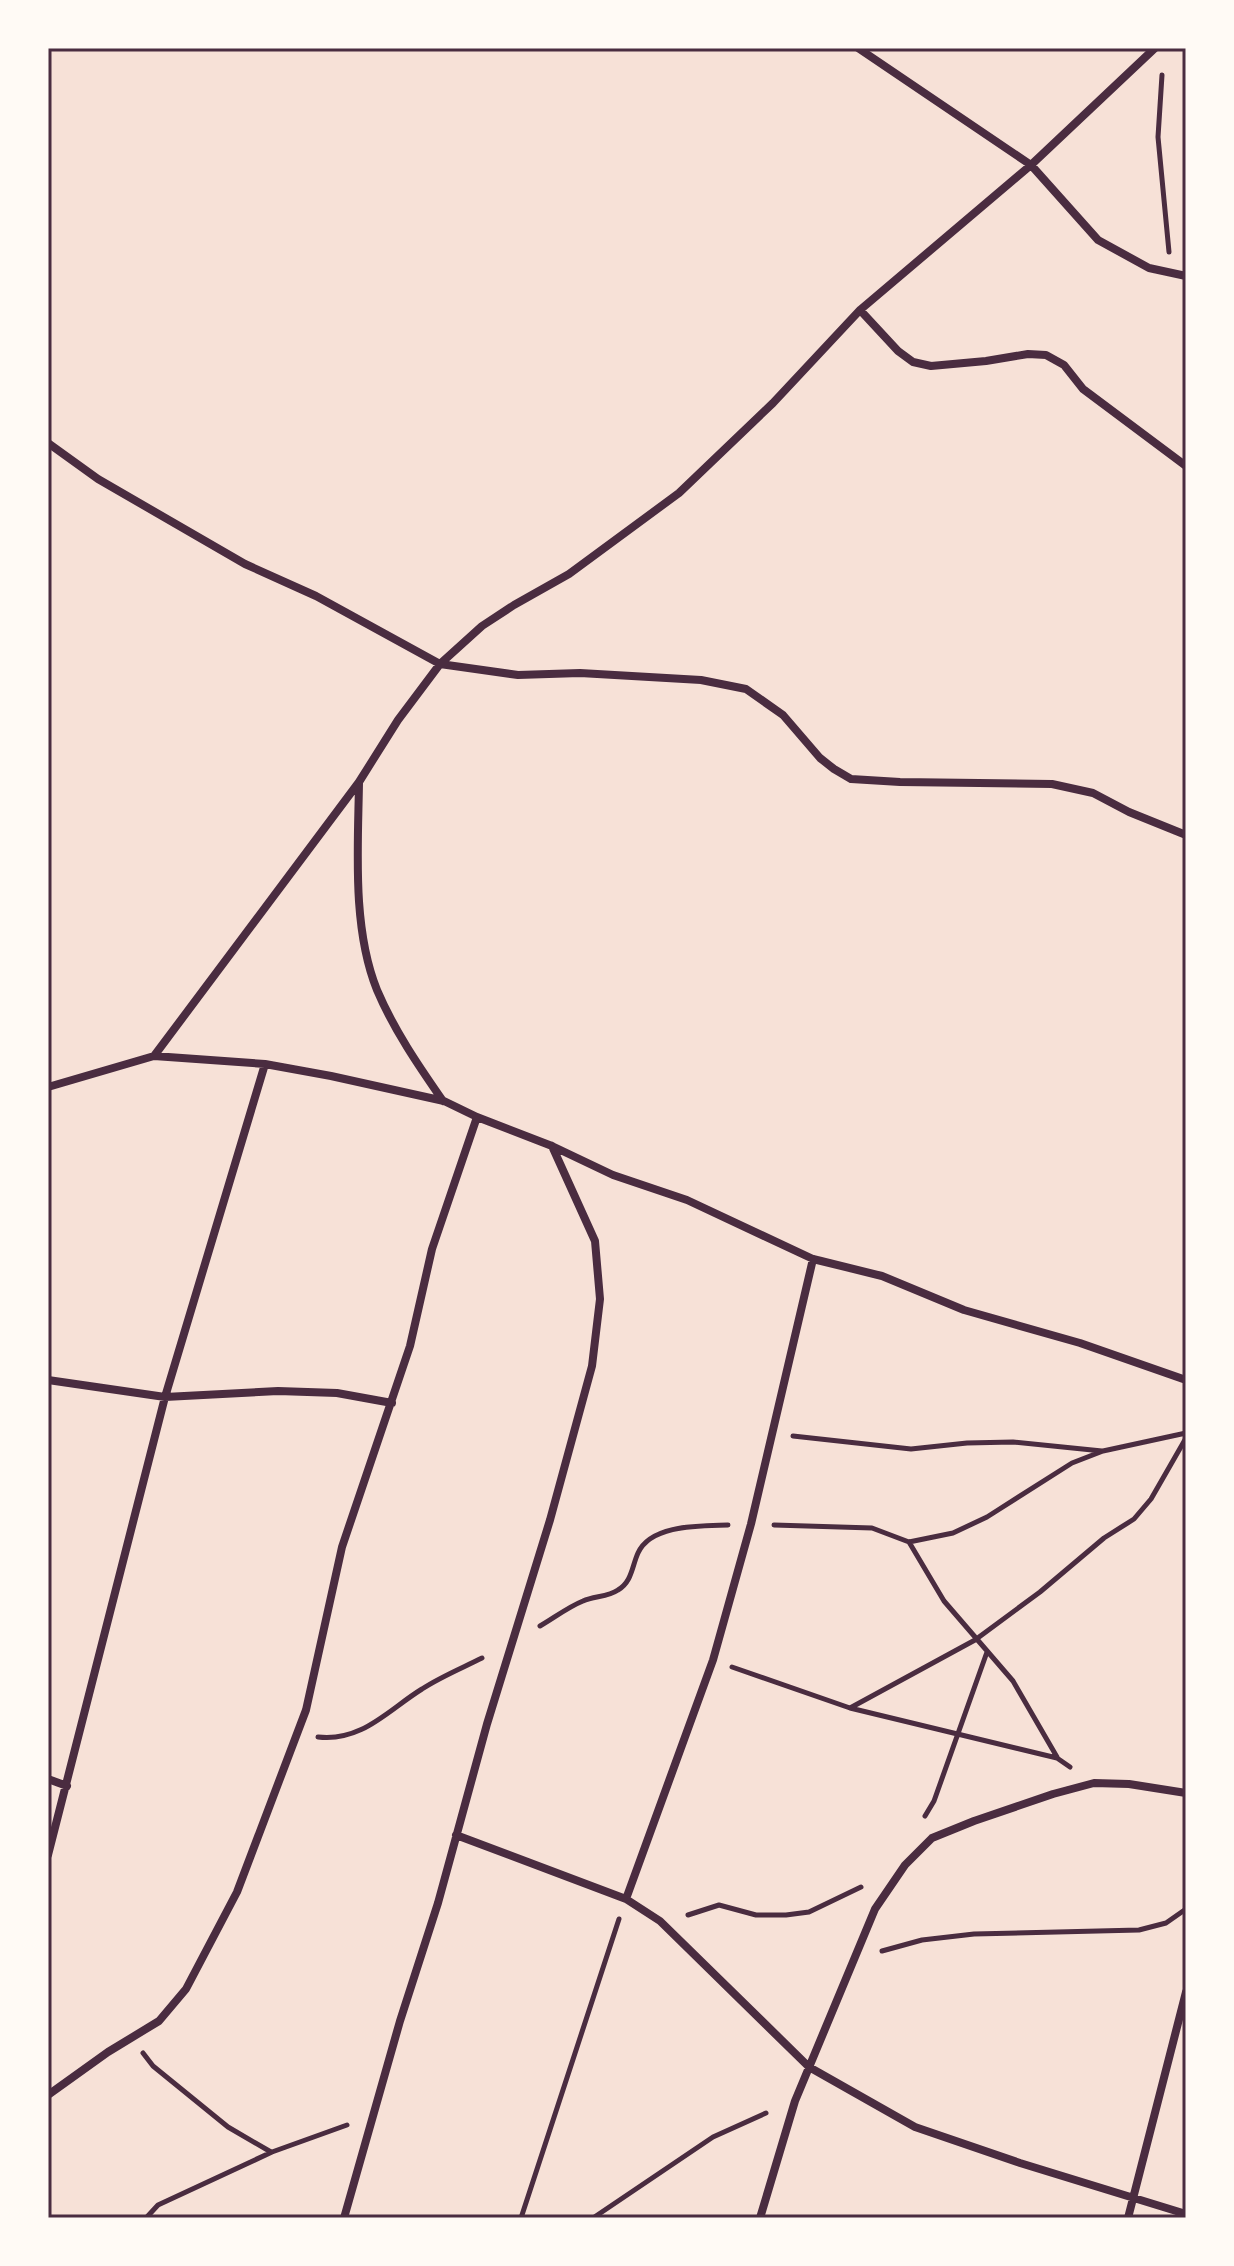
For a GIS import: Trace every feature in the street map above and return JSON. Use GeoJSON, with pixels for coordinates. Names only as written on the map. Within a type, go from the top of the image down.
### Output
{"type":"FeatureCollection","features":[{"type":"Feature","properties":{"kind":"street"},"geometry":{"type":"LineString","coordinates":[[858,48],[1031,165],[1098,240],[1149,268],[1186,276]]}},
{"type":"Feature","properties":{"kind":"street"},"geometry":{"type":"LineString","coordinates":[[154,1056],[359,782],[398,720],[440,664],[482,626],[569,574],[679,493],[773,403],[860,310],[1031,165],[1155,48]]}},
{"type":"Feature","properties":{"kind":"street"},"geometry":{"type":"LineString","coordinates":[[860,310],[898,351],[913,362],[931,366],[1028,354],[1046,355],[1064,365],[1083,389],[1185,466]]}},
{"type":"Feature","properties":{"kind":"street"},"geometry":{"type":"LineString","coordinates":[[48,443],[98,479],[245,564],[316,596],[440,664],[518,675],[580,673],[701,680],[746,689],[783,715],[820,758],[851,779],[1052,784],[1093,793],[1129,812],[1186,835]]}},
{"type":"Feature","properties":{"kind":"street"},"geometry":{"type":"LineString","coordinates":[[359,782],[358,888],[363,936],[377,988],[406,1048],[444,1101]]}},
{"type":"Feature","properties":{"kind":"street"},"geometry":{"type":"LineString","coordinates":[[48,1087],[154,1056],[265,1064],[444,1101],[613,1175],[687,1200],[813,1259],[882,1276],[964,1310],[1080,1343],[1186,1380]]}},
{"type":"Feature","properties":{"kind":"street"},"geometry":{"type":"LineString","coordinates":[[48,1855],[165,1397],[265,1064]]}},
{"type":"Feature","properties":{"kind":"street"},"geometry":{"type":"LineString","coordinates":[[48,2095],[108,2052],[159,2021],[186,1989],[237,1892],[306,1710],[342,1547],[410,1346],[432,1249],[477,1117]]}},
{"type":"Feature","properties":{"kind":"street"},"geometry":{"type":"LineString","coordinates":[[344,2218],[550,1520],[592,1366],[600,1299],[595,1241],[552,1146]]}},
{"type":"Feature","properties":{"kind":"street"},"geometry":{"type":"LineString","coordinates":[[626,1899],[713,1660],[751,1524],[813,1259]]}},
{"type":"Feature","properties":{"kind":"street"},"geometry":{"type":"LineString","coordinates":[[48,1380],[165,1397],[337,1393],[392,1403]]}},
{"type":"Feature","properties":{"kind":"street"},"geometry":{"type":"LineString","coordinates":[[48,1779],[67,1786]]}},
{"type":"Feature","properties":{"kind":"street"},"geometry":{"type":"LineString","coordinates":[[760,2218],[795,2101],[875,1909],[905,1865],[932,1838],[1040,1798],[1094,1783],[1129,1784],[1186,1793]]}},
{"type":"Feature","properties":{"kind":"street"},"geometry":{"type":"LineString","coordinates":[[456,1835],[626,1899],[660,1921],[809,2067],[915,2127],[1186,2214]]}},
{"type":"Feature","properties":{"kind":"street"},"geometry":{"type":"LineString","coordinates":[[1128,2218],[1186,1992]]}},
{"type":"Feature","properties":{"kind":"path"},"geometry":{"type":"LineString","coordinates":[[1163,63],[1158,137],[1172,273]]}},
{"type":"Feature","properties":{"kind":"path"},"geometry":{"type":"LineString","coordinates":[[773,1433],[911,1449],[1013,1442],[1103,1451]]}},
{"type":"Feature","properties":{"kind":"path"},"geometry":{"type":"LineString","coordinates":[[297,1735],[329,1738],[366,1729],[423,1688],[512,1643],[583,1601],[621,1589],[630,1578],[638,1551],[646,1540],[657,1534],[686,1527],[751,1524],[872,1528],[909,1542],[964,1528],[987,1517],[1072,1463],[1103,1451],[1186,1436]]}},
{"type":"Feature","properties":{"kind":"path"},"geometry":{"type":"LineString","coordinates":[[850,1708],[975,1640],[1050,1584],[1104,1538],[1134,1519],[1151,1499],[1186,1436]]}},
{"type":"Feature","properties":{"kind":"path"},"geometry":{"type":"LineString","coordinates":[[909,1542],[944,1601],[1013,1681],[1057,1758]]}},
{"type":"Feature","properties":{"kind":"path"},"geometry":{"type":"LineString","coordinates":[[918,1828],[934,1801],[987,1652]]}},
{"type":"Feature","properties":{"kind":"path"},"geometry":{"type":"LineString","coordinates":[[713,1660],[850,1708],[1057,1758],[1094,1783]]}},
{"type":"Feature","properties":{"kind":"path"},"geometry":{"type":"LineString","coordinates":[[660,1921],[719,1905],[756,1915],[809,1912],[905,1865]]}},
{"type":"Feature","properties":{"kind":"path"},"geometry":{"type":"LineString","coordinates":[[521,2218],[626,1899]]}},
{"type":"Feature","properties":{"kind":"path"},"geometry":{"type":"LineString","coordinates":[[854,1958],[922,1940],[974,1934],[1139,1930],[1166,1923],[1186,1909]]}},
{"type":"Feature","properties":{"kind":"path"},"geometry":{"type":"LineString","coordinates":[[131,2038],[153,2066],[228,2127],[272,2152]]}},
{"type":"Feature","properties":{"kind":"path"},"geometry":{"type":"LineString","coordinates":[[593,2218],[713,2137],[795,2101]]}},
{"type":"Feature","properties":{"kind":"path"},"geometry":{"type":"LineString","coordinates":[[146,2218],[158,2205],[272,2152],[372,2117]]}}]}
